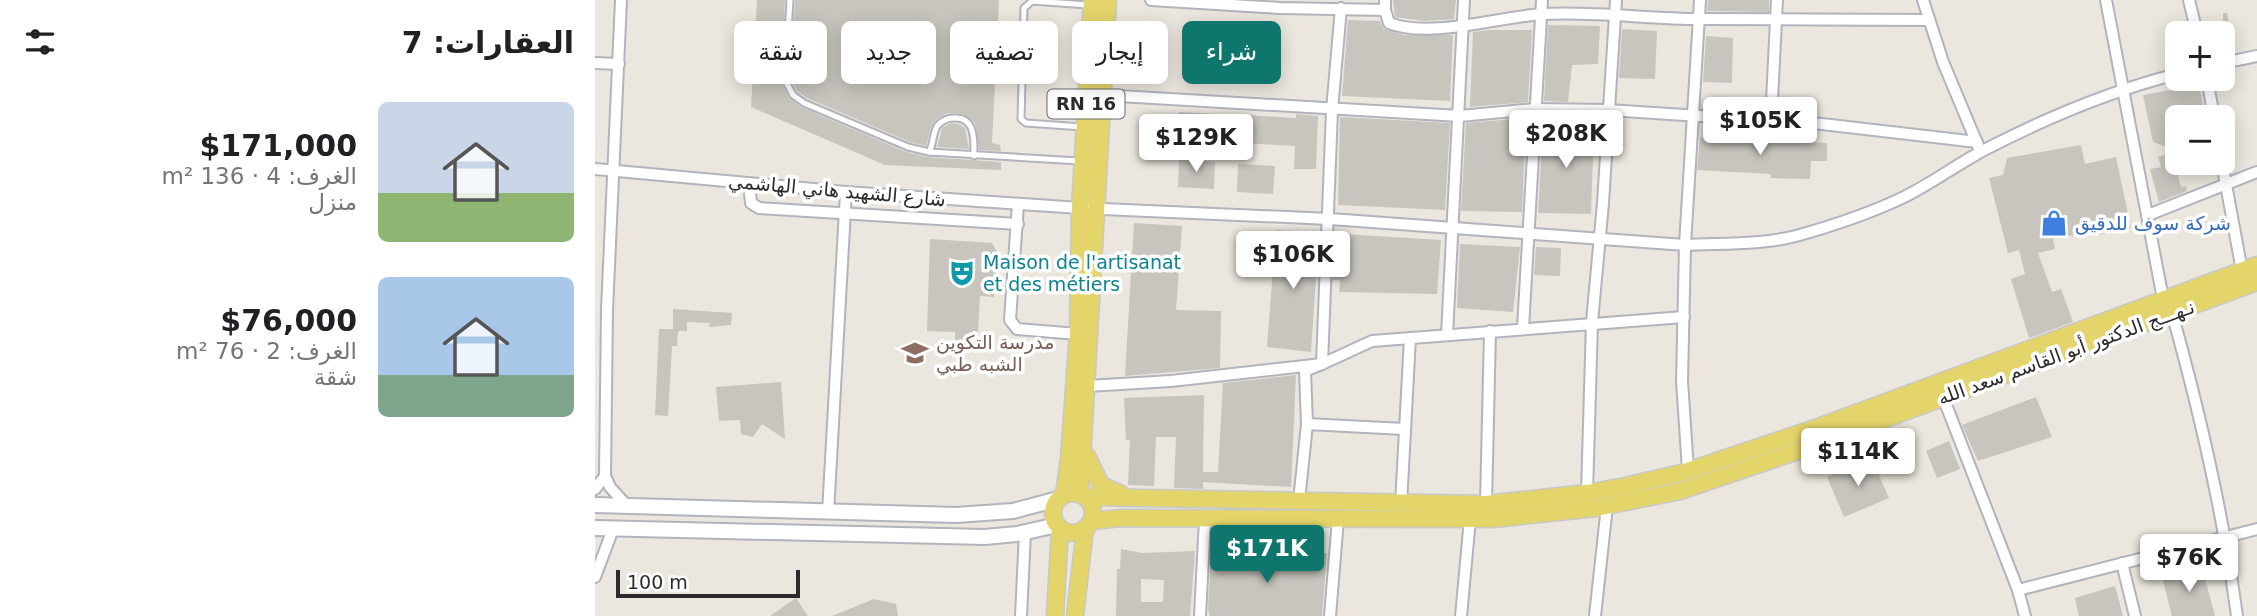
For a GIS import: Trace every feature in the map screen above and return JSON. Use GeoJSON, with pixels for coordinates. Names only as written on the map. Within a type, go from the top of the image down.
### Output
{"type":"FeatureCollection","features":[{"type":"Feature","properties":{"kind":"main road","name":"RN 16"},"geometry":{"type":"LineString","coordinates":[[1072,496],[1069,458],[1078,334],[1088,208],[1100,162],[1108,0]]}},
{"type":"Feature","properties":{"kind":"main road","name":"RN 16"},"geometry":{"type":"LineString","coordinates":[[1072,496],[1084,450],[1087,386],[1088,208],[1082,161],[1092,3]]}},
{"type":"Feature","properties":{"kind":"main road"},"geometry":{"type":"LineString","coordinates":[[1082,161],[1100,162]]}},
{"type":"Feature","properties":{"kind":"main road","name":"نـهـــج الدكتور أبو القاسم سعد الله"},"geometry":{"type":"LineString","coordinates":[[1072,496],[1486,504],[1587,493],[1688,470],[1943,397],[2168,306],[2250,268]]}},
{"type":"Feature","properties":{"kind":"main road","name":"نـهـــج الدكتور أبو القاسم سعد الله"},"geometry":{"type":"LineString","coordinates":[[1088,525],[1205,519],[1470,519],[1541,516],[1607,506],[1699,486],[1853,423],[2168,306],[2257,282]]}},
{"type":"Feature","properties":{"kind":"main road"},"geometry":{"type":"LineString","coordinates":[[1084,450],[1091,470],[1101,485],[1130,498]]}},
{"type":"Feature","properties":{"kind":"main road"},"geometry":{"type":"LineString","coordinates":[[1055,616],[1058,527],[1053,515],[1072,496]]}},
{"type":"Feature","properties":{"kind":"main road"},"geometry":{"type":"LineString","coordinates":[[595,505],[828,513],[986,514],[1013,511],[1072,496],[1092,508],[1076,616]]}},
{"type":"Feature","properties":{"kind":"main road"},"geometry":{"type":"LineString","coordinates":[[595,528],[985,537],[1058,527],[1075,533],[1088,525]]}},
{"type":"Feature","properties":{"kind":"street"},"geometry":{"type":"LineString","coordinates":[[621,0],[613,170],[601,310],[601,370],[605,475],[610,486],[627,506]]}},
{"type":"Feature","properties":{"kind":"street"},"geometry":{"type":"LineString","coordinates":[[1151,0],[1280,8],[1385,5],[1389,23],[1397,26],[1463,26],[1541,14],[1699,19],[1930,20]]}},
{"type":"Feature","properties":{"kind":"street"},"geometry":{"type":"LineString","coordinates":[[1447,335],[1464,0]]}},
{"type":"Feature","properties":{"kind":"street"},"geometry":{"type":"LineString","coordinates":[[1524,328],[1542,0]]}},
{"type":"Feature","properties":{"kind":"street"},"geometry":{"type":"LineString","coordinates":[[1587,493],[1592,322],[1616,0]]}},
{"type":"Feature","properties":{"kind":"street"},"geometry":{"type":"LineString","coordinates":[[1688,470],[1682,381],[1685,245],[1700,0]]}},
{"type":"Feature","properties":{"kind":"street"},"geometry":{"type":"LineString","coordinates":[[1771,121],[1777,0]]}},
{"type":"Feature","properties":{"kind":"street"},"geometry":{"type":"LineString","coordinates":[[1923,0],[1943,61],[1979,147]]}},
{"type":"Feature","properties":{"kind":"street"},"geometry":{"type":"LineString","coordinates":[[2106,0],[2168,306],[2201,419],[2227,536],[2237,616]]}},
{"type":"Feature","properties":{"kind":"street"},"geometry":{"type":"LineString","coordinates":[[2189,0],[2194,21]]}},
{"type":"Feature","properties":{"kind":"street"},"geometry":{"type":"LineString","coordinates":[[1322,364],[1332,110],[1341,8]]}},
{"type":"Feature","properties":{"kind":"street"},"geometry":{"type":"LineString","coordinates":[[2235,61],[2257,56]]}},
{"type":"Feature","properties":{"kind":"street"},"geometry":{"type":"LineString","coordinates":[[595,63],[619,64]]}},
{"type":"Feature","properties":{"kind":"street","name":"شارع الشهيد هاني الهاشمي"},"geometry":{"type":"LineString","coordinates":[[595,169],[846,192],[1088,208],[1329,219],[1528,236],[1685,245],[1769,241],[1842,221],[1901,199],[1979,147],[2124,87],[2165,77]]}},
{"type":"Feature","properties":{"kind":"street"},"geometry":{"type":"LineString","coordinates":[[1102,95],[1460,116],[1535,108],[1608,110],[1822,124],[1979,147]]}},
{"type":"Feature","properties":{"kind":"street"},"geometry":{"type":"LineString","coordinates":[[2148,215],[2257,172]]}},
{"type":"Feature","properties":{"kind":"street"},"geometry":{"type":"LineString","coordinates":[[2224,175],[2250,268]]}},
{"type":"Feature","properties":{"kind":"street"},"geometry":{"type":"LineString","coordinates":[[749,183],[751,202],[759,208],[1018,225]]}},
{"type":"Feature","properties":{"kind":"street"},"geometry":{"type":"LineString","coordinates":[[828,513],[846,192]]}},
{"type":"Feature","properties":{"kind":"street"},"geometry":{"type":"LineString","coordinates":[[1019,204],[1010,320],[1017,329],[1078,334]]}},
{"type":"Feature","properties":{"kind":"street"},"geometry":{"type":"LineString","coordinates":[[1299,501],[1307,424],[1305,371],[1372,341],[1684,317]]}},
{"type":"Feature","properties":{"kind":"street"},"geometry":{"type":"LineString","coordinates":[[1486,504],[1490,331]]}},
{"type":"Feature","properties":{"kind":"street"},"geometry":{"type":"LineString","coordinates":[[1401,504],[1409,338]]}},
{"type":"Feature","properties":{"kind":"street"},"geometry":{"type":"LineString","coordinates":[[1087,386],[1171,381],[1322,364]]}},
{"type":"Feature","properties":{"kind":"street"},"geometry":{"type":"LineString","coordinates":[[1943,397],[2018,590],[2025,616]]}},
{"type":"Feature","properties":{"kind":"street"},"geometry":{"type":"LineString","coordinates":[[1307,424],[1404,429]]}},
{"type":"Feature","properties":{"kind":"street"},"geometry":{"type":"LineString","coordinates":[[595,489],[605,475]]}},
{"type":"Feature","properties":{"kind":"street"},"geometry":{"type":"LineString","coordinates":[[1595,616],[1607,506]]}},
{"type":"Feature","properties":{"kind":"street"},"geometry":{"type":"LineString","coordinates":[[1200,616],[1205,519]]}},
{"type":"Feature","properties":{"kind":"street"},"geometry":{"type":"LineString","coordinates":[[1330,616],[1338,519]]}},
{"type":"Feature","properties":{"kind":"street"},"geometry":{"type":"LineString","coordinates":[[1461,616],[1470,519]]}},
{"type":"Feature","properties":{"kind":"street"},"geometry":{"type":"LineString","coordinates":[[596,569],[613,529]]}},
{"type":"Feature","properties":{"kind":"street"},"geometry":{"type":"LineString","coordinates":[[2018,590],[2257,529]]}},
{"type":"Feature","properties":{"kind":"street"},"geometry":{"type":"LineString","coordinates":[[1021,616],[1025,532]]}},
{"type":"Feature","properties":{"kind":"street"},"geometry":{"type":"LineString","coordinates":[[2122,564],[2135,616]]}},
{"type":"Feature","properties":{"kind":"lane"},"geometry":{"type":"LineString","coordinates":[[790,0],[785,80],[793,95],[804,103],[876,134],[929,152],[1082,161]]}},
{"type":"Feature","properties":{"kind":"lane"},"geometry":{"type":"LineString","coordinates":[[1084,127],[1025,123],[1021,119],[1024,8],[1032,1],[1092,3]]}},
{"type":"Feature","properties":{"kind":"lane"},"geometry":{"type":"LineString","coordinates":[[929,152],[938,125],[944,120],[958,118],[964,120],[973,131],[974,156]]}},
{"type":"Feature","properties":{"kind":"building"},"geometry":{"type":"Polygon","coordinates":[[[757,0],[785,0],[784,21],[756,21],[757,0]]]}},
{"type":"Feature","properties":{"kind":"building"},"geometry":{"type":"Polygon","coordinates":[[[795,0],[999,0],[998,21],[950,21],[950,84],[995,84],[992,143],[1000,145],[1001,151],[979,150],[975,123],[962,114],[947,113],[936,120],[926,146],[910,142],[807,98],[793,84],[827,84],[827,21],[794,21],[795,0]]]}},
{"type":"Feature","properties":{"kind":"building"},"geometry":{"type":"Polygon","coordinates":[[[1393,0],[1456,0],[1454,19],[1424,21],[1395,17],[1393,0]]]}},
{"type":"Feature","properties":{"kind":"building"},"geometry":{"type":"Polygon","coordinates":[[[1708,0],[1769,0],[1769,12],[1707,11],[1708,0]]]}},
{"type":"Feature","properties":{"kind":"building"},"geometry":{"type":"Polygon","coordinates":[[[2223,13],[2227,13],[2229,21],[2223,21],[2223,13]]]}},
{"type":"Feature","properties":{"kind":"building"},"geometry":{"type":"Polygon","coordinates":[[[1348,20],[1380,21],[1384,29],[1404,35],[1453,35],[1450,101],[1342,96],[1348,20]]]}},
{"type":"Feature","properties":{"kind":"building"},"geometry":{"type":"Polygon","coordinates":[[[1548,25],[1600,26],[1598,64],[1572,65],[1568,102],[1544,101],[1548,25]]]}},
{"type":"Feature","properties":{"kind":"building"},"geometry":{"type":"Polygon","coordinates":[[[1622,29],[1657,31],[1655,79],[1619,78],[1622,29]]]}},
{"type":"Feature","properties":{"kind":"building"},"geometry":{"type":"Polygon","coordinates":[[[1532,30],[1528,102],[1470,107],[1473,32],[1532,30]]]}},
{"type":"Feature","properties":{"kind":"building"},"geometry":{"type":"Polygon","coordinates":[[[1706,36],[1733,38],[1732,83],[1703,82],[1706,36]]]}},
{"type":"Feature","properties":{"kind":"building"},"geometry":{"type":"Polygon","coordinates":[[[752,84],[782,84],[789,98],[801,107],[906,152],[928,157],[1001,162],[1001,170],[885,165],[751,107],[752,84]]]}},
{"type":"Feature","properties":{"kind":"building"},"geometry":{"type":"Polygon","coordinates":[[[2165,91],[2200,91],[2203,105],[2165,105],[2165,146],[2153,142],[2143,95],[2165,91]]]}},
{"type":"Feature","properties":{"kind":"building"},"geometry":{"type":"Polygon","coordinates":[[[1179,112],[1216,114],[1215,141],[1178,139],[1179,112]]]}},
{"type":"Feature","properties":{"kind":"building"},"geometry":{"type":"Polygon","coordinates":[[[1296,114],[1318,116],[1316,169],[1294,169],[1295,146],[1243,143],[1244,115],[1296,118],[1296,114]]]}},
{"type":"Feature","properties":{"kind":"building"},"geometry":{"type":"Polygon","coordinates":[[[1340,117],[1450,123],[1445,210],[1338,205],[1340,117]]]}},
{"type":"Feature","properties":{"kind":"building"},"geometry":{"type":"Polygon","coordinates":[[[1526,118],[1522,212],[1461,211],[1466,123],[1526,118]]]}},
{"type":"Feature","properties":{"kind":"building"},"geometry":{"type":"Polygon","coordinates":[[[951,123],[965,128],[969,149],[937,147],[942,128],[951,123]]]}},
{"type":"Feature","properties":{"kind":"building"},"geometry":{"type":"Polygon","coordinates":[[[1543,125],[1594,126],[1591,214],[1538,213],[1543,125]]]}},
{"type":"Feature","properties":{"kind":"building"},"geometry":{"type":"Polygon","coordinates":[[[1700,137],[1827,143],[1827,161],[1811,161],[1810,179],[1697,170],[1700,137]]]}},
{"type":"Feature","properties":{"kind":"building"},"geometry":{"type":"Polygon","coordinates":[[[2081,145],[2085,164],[2116,157],[2131,228],[2092,236],[2090,232],[2053,239],[2055,249],[2038,253],[2052,292],[2061,289],[2073,322],[2029,338],[2011,279],[2025,274],[2019,250],[2008,253],[1989,178],[2003,175],[2007,158],[2081,145]]]}},
{"type":"Feature","properties":{"kind":"building"},"geometry":{"type":"Polygon","coordinates":[[[2165,155],[2165,175],[2178,175],[2181,187],[2186,186],[2187,191],[2159,202],[2150,169],[2161,167],[2158,157],[2165,155]]]}},
{"type":"Feature","properties":{"kind":"building"},"geometry":{"type":"Polygon","coordinates":[[[1179,159],[1215,162],[1214,189],[1178,187],[1179,159]]]}},
{"type":"Feature","properties":{"kind":"building"},"geometry":{"type":"Polygon","coordinates":[[[1238,164],[1275,166],[1273,194],[1237,192],[1238,164]]]}},
{"type":"Feature","properties":{"kind":"building"},"geometry":{"type":"Polygon","coordinates":[[[1134,223],[1182,226],[1176,310],[1221,311],[1220,368],[1125,376],[1134,223]]]}},
{"type":"Feature","properties":{"kind":"building"},"geometry":{"type":"Polygon","coordinates":[[[1276,230],[1319,233],[1311,352],[1267,347],[1276,230]]]}},
{"type":"Feature","properties":{"kind":"building"},"geometry":{"type":"Polygon","coordinates":[[[1343,234],[1441,240],[1437,294],[1339,292],[1340,280],[1333,280],[1334,247],[1342,248],[1343,234]]]}},
{"type":"Feature","properties":{"kind":"building","name":"Maison de l'artisanat et des métiers"},"geometry":{"type":"Polygon","coordinates":[[[930,239],[992,243],[998,253],[994,297],[980,296],[977,347],[955,346],[955,332],[927,331],[930,239]]]}},
{"type":"Feature","properties":{"kind":"building"},"geometry":{"type":"Polygon","coordinates":[[[1460,244],[1520,247],[1513,312],[1457,308],[1460,244]]]}},
{"type":"Feature","properties":{"kind":"building"},"geometry":{"type":"Polygon","coordinates":[[[1536,247],[1561,248],[1560,276],[1534,275],[1536,247]]]}},
{"type":"Feature","properties":{"kind":"building"},"geometry":{"type":"Polygon","coordinates":[[[673,309],[732,313],[731,325],[709,327],[710,323],[687,322],[687,331],[678,331],[677,346],[672,346],[668,416],[655,415],[659,329],[673,329],[673,309]]]}},
{"type":"Feature","properties":{"kind":"building"},"geometry":{"type":"Polygon","coordinates":[[[1296,375],[1291,487],[1203,482],[1203,489],[1174,488],[1176,437],[1156,437],[1154,486],[1128,485],[1130,440],[1126,440],[1124,398],[1204,395],[1203,472],[1218,472],[1223,383],[1296,375]]]}},
{"type":"Feature","properties":{"kind":"building"},"geometry":{"type":"Polygon","coordinates":[[[781,382],[785,439],[762,424],[753,437],[741,434],[740,420],[719,421],[716,387],[781,382]]]}},
{"type":"Feature","properties":{"kind":"building"},"geometry":{"type":"Polygon","coordinates":[[[2036,397],[2052,437],[1978,461],[1962,425],[2036,397]]]}},
{"type":"Feature","properties":{"kind":"building"},"geometry":{"type":"Polygon","coordinates":[[[1949,441],[1960,469],[1937,478],[1926,451],[1949,441]]]}},
{"type":"Feature","properties":{"kind":"building"},"geometry":{"type":"Polygon","coordinates":[[[1872,459],[1889,498],[1844,517],[1827,477],[1872,459]]]}},
{"type":"Feature","properties":{"kind":"building"},"geometry":{"type":"Polygon","coordinates":[[[1121,549],[1142,553],[1195,551],[1190,616],[1116,616],[1117,569],[1120,569],[1121,549]],[[1141,579],[1141,602],[1163,602],[1164,580],[1141,579]]]}},
{"type":"Feature","properties":{"kind":"building"},"geometry":{"type":"Polygon","coordinates":[[[1297,553],[1327,553],[1322,616],[1210,616],[1208,609],[1211,554],[1297,557],[1297,553]]]}},
{"type":"Feature","properties":{"kind":"building"},"geometry":{"type":"Polygon","coordinates":[[[2202,567],[2215,616],[2172,616],[2162,577],[2202,567]]]}},
{"type":"Feature","properties":{"kind":"building"},"geometry":{"type":"Polygon","coordinates":[[[2115,586],[2123,616],[2079,616],[2075,598],[2115,586]]]}},
{"type":"Feature","properties":{"kind":"building"},"geometry":{"type":"Polygon","coordinates":[[[796,598],[808,616],[770,616],[796,598]]]}},
{"type":"Feature","properties":{"kind":"building"},"geometry":{"type":"Polygon","coordinates":[[[874,599],[896,604],[898,616],[832,616],[874,599]]]}},
{"type":"Feature","properties":{"kind":"place","name":"شركة سوف للدقيق"},"geometry":{"type":"Point","coordinates":[2054,223]}},
{"type":"Feature","properties":{"kind":"place","name":"Maison de l'artisanat et des métiers"},"geometry":{"type":"Point","coordinates":[962,273]}},
{"type":"Feature","properties":{"kind":"place","name":"مدرسة التكوين الشبه طبي"},"geometry":{"type":"Point","coordinates":[915,353]}}]}
